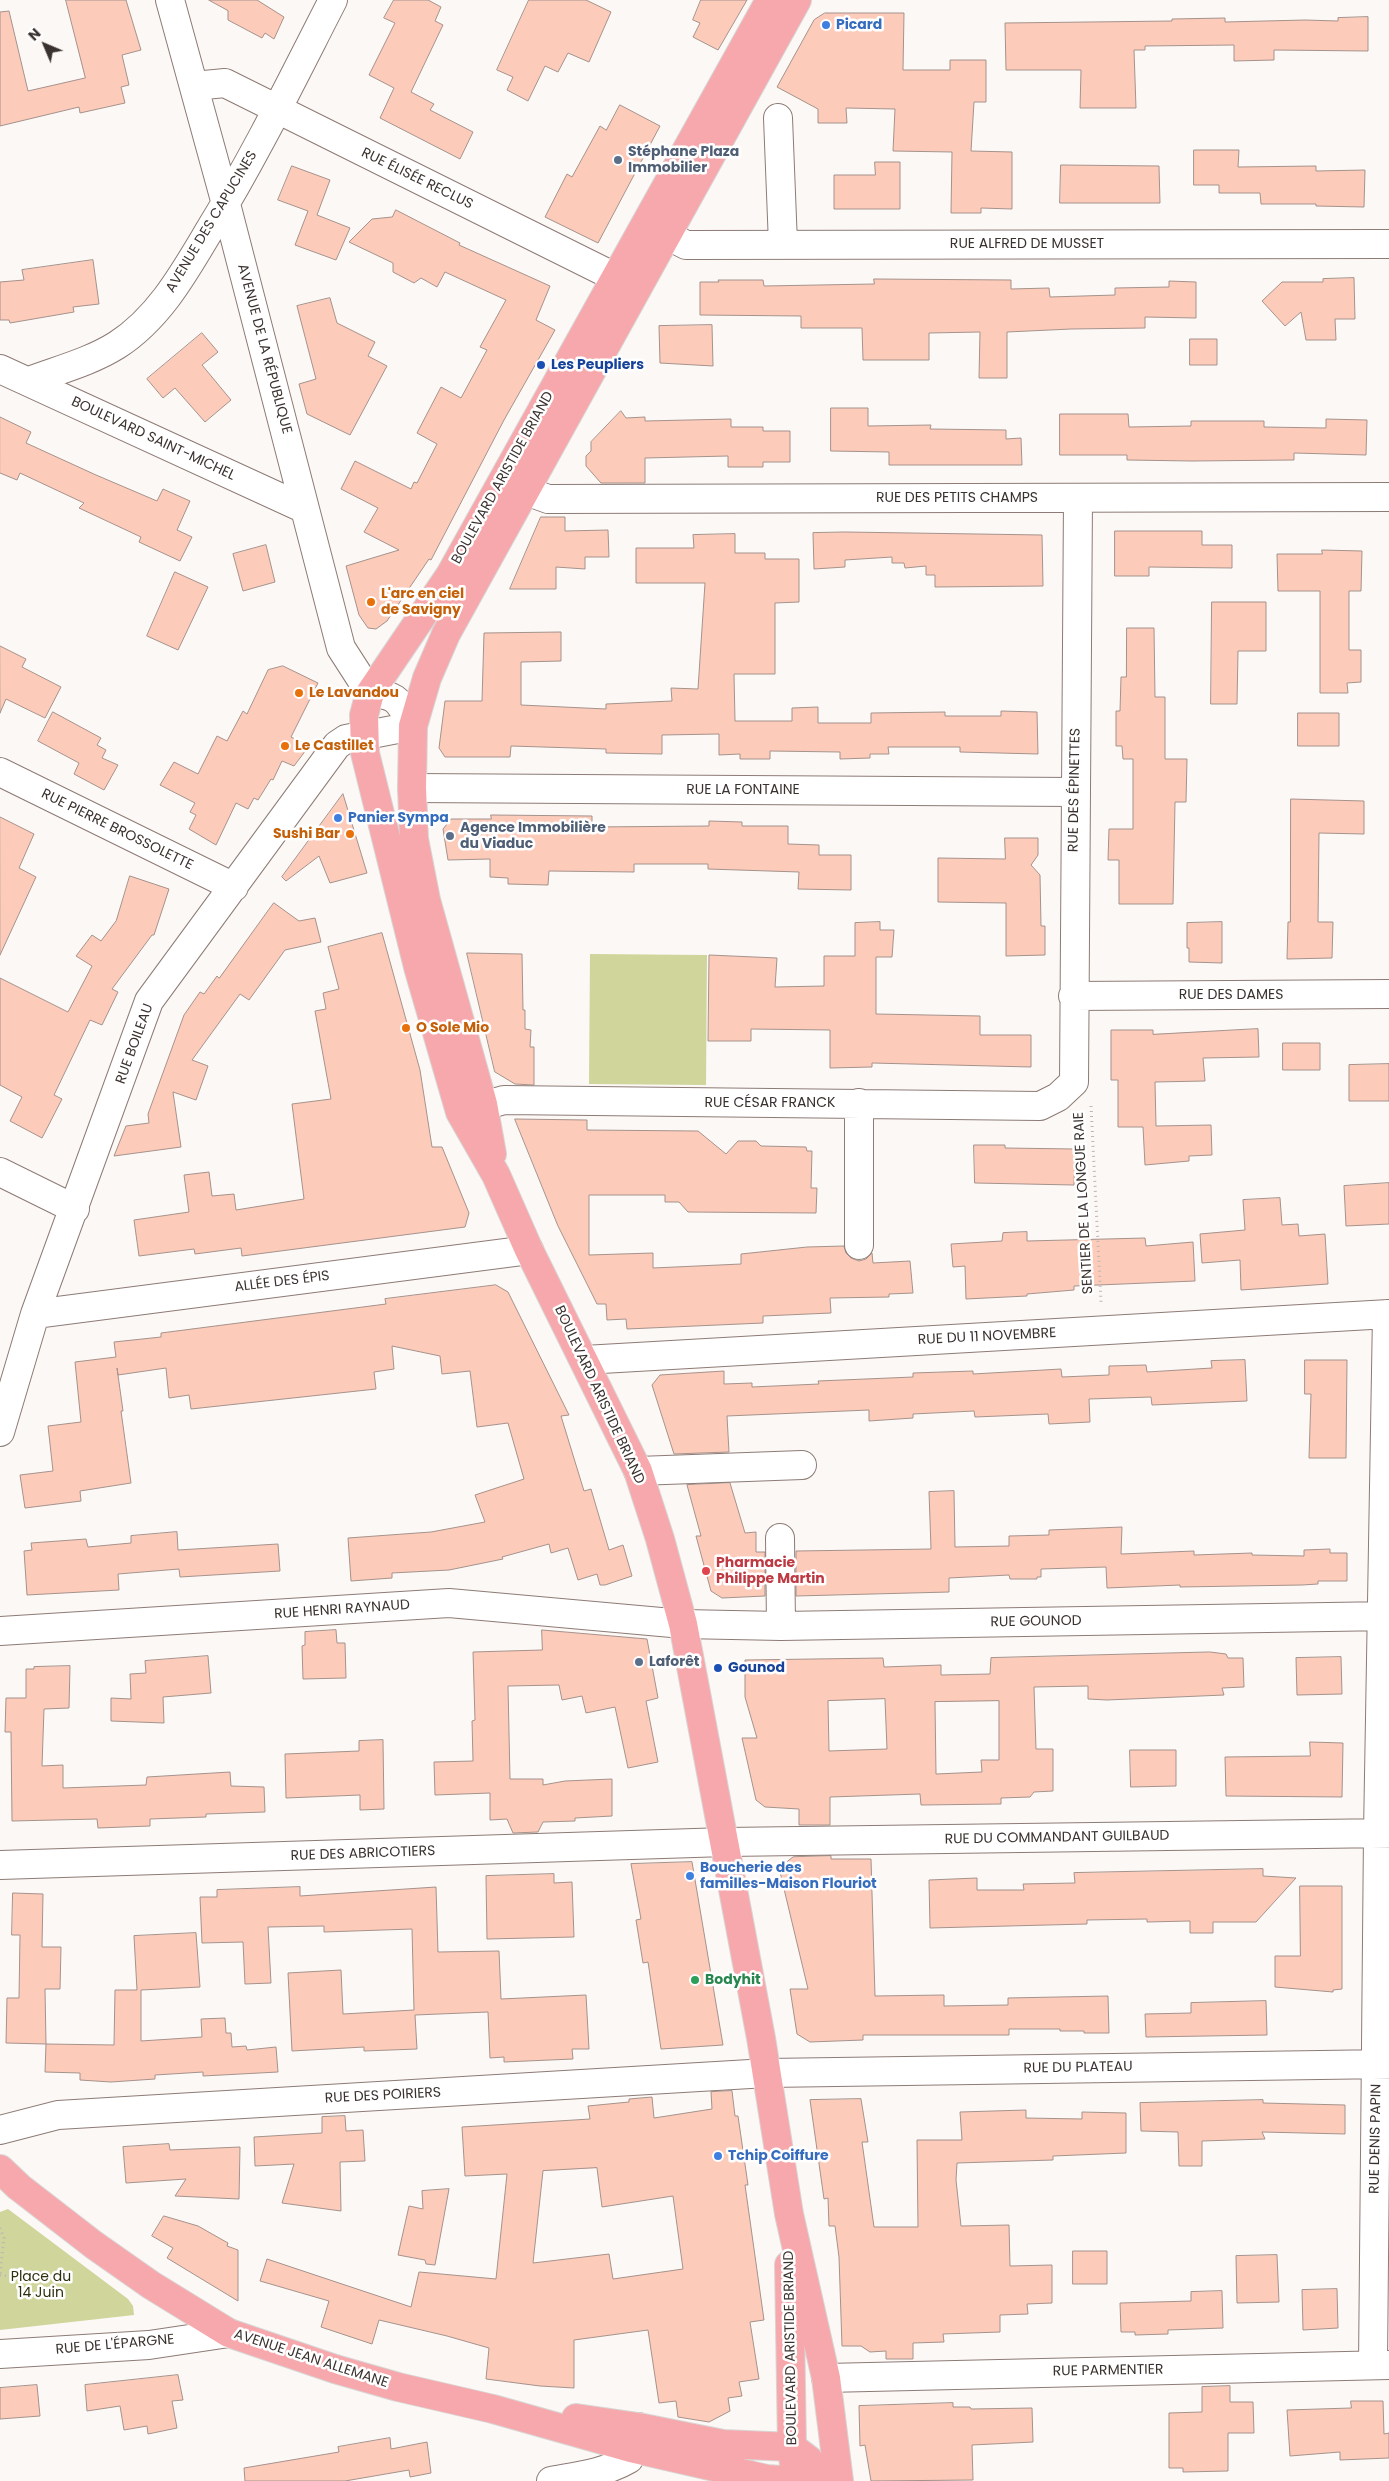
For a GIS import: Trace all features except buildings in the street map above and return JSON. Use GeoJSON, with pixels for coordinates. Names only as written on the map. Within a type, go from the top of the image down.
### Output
{"type":"FeatureCollection","features":[{"type":"Feature","properties":{"kind":"main road","name":"BOULEVARD ARISTIDE BRIAND"},"geometry":{"type":"LineString","coordinates":[[472,1108],[414,839],[412,788],[413,726],[427,678],[446,634],[526,491],[626,283],[770,0]]}},
{"type":"Feature","properties":{"kind":"main road","name":"BOULEVARD ARISTIDE BRIAND"},"geometry":{"type":"LineString","coordinates":[[797,0],[667,236],[626,283],[568,364],[450,575],[370,693],[364,715],[364,736],[365,753],[376,801],[416,958],[496,1175],[529,1250],[638,1471],[660,1539],[683,1624],[726,1842],[767,2073],[789,2214],[826,2378],[839,2481]]}},
{"type":"Feature","properties":{"kind":"main road"},"geometry":{"type":"LineString","coordinates":[[526,491],[520,486],[519,477],[555,410],[568,364]]}},
{"type":"Feature","properties":{"kind":"main road","name":"AVENUE JEAN ALLEMANE"},"geometry":{"type":"LineString","coordinates":[[0,2169],[19,2187],[102,2251],[151,2285],[230,2333],[335,2369],[398,2387],[634,2438],[723,2444],[803,2470]]}},
{"type":"Feature","properties":{"kind":"main road","name":"BOULEVARD ARISTIDE BRIAND"},"geometry":{"type":"LineString","coordinates":[[789,2214],[803,2470]]}},
{"type":"Feature","properties":{"kind":"main road"},"geometry":{"type":"LineString","coordinates":[[803,2470],[831,2420]]}},
{"type":"Feature","properties":{"kind":"street","name":"AVENUE DE LA RÉPUBLIQUE"},"geometry":{"type":"LineString","coordinates":[[170,0],[226,204],[341,648],[370,693]]}},
{"type":"Feature","properties":{"kind":"street","name":"AVENUE DES CAPUCINES"},"geometry":{"type":"LineString","coordinates":[[29,381],[116,345],[144,323],[169,294],[226,204],[278,110],[333,0]]}},
{"type":"Feature","properties":{"kind":"street","name":"RUE ÉLISÉE RECLUS"},"geometry":{"type":"LineString","coordinates":[[194,86],[225,83],[626,283]]}},
{"type":"Feature","properties":{"kind":"street"},"geometry":{"type":"LineString","coordinates":[[778,118],[783,244]]}},
{"type":"Feature","properties":{"kind":"street","name":"RUE ALFRED DE MUSSET"},"geometry":{"type":"LineString","coordinates":[[667,236],[686,244],[1389,244]]}},
{"type":"Feature","properties":{"kind":"street","name":"BOULEVARD SAINT-MICHEL"},"geometry":{"type":"LineString","coordinates":[[0,369],[305,509]]}},
{"type":"Feature","properties":{"kind":"street","name":"RUE DES PETITS CHAMPS"},"geometry":{"type":"LineString","coordinates":[[526,491],[548,499],[1389,497]]}},
{"type":"Feature","properties":{"kind":"street","name":"RUE DES ÉPINETTES"},"geometry":{"type":"LineString","coordinates":[[1074,1082],[1073,996],[1078,498]]}},
{"type":"Feature","properties":{"kind":"street"},"geometry":{"type":"LineString","coordinates":[[370,693],[390,694],[399,702],[413,726]]}},
{"type":"Feature","properties":{"kind":"street","name":"RUE BOILEAU"},"geometry":{"type":"LineString","coordinates":[[0,1432],[34,1314],[75,1209],[149,1001],[337,745],[346,739],[413,726]]}},
{"type":"Feature","properties":{"kind":"street","name":"RUE PIERRE BROSSOLETTE"},"geometry":{"type":"LineString","coordinates":[[0,772],[234,887]]}},
{"type":"Feature","properties":{"kind":"street","name":"RUE LA FONTAINE"},"geometry":{"type":"LineString","coordinates":[[412,788],[1075,792]]}},
{"type":"Feature","properties":{"kind":"street","name":"RUE DES DAMES"},"geometry":{"type":"LineString","coordinates":[[1073,996],[1389,994]]}},
{"type":"Feature","properties":{"kind":"street","name":"RUE CÉSAR FRANCK"},"geometry":{"type":"LineString","coordinates":[[472,1108],[504,1100],[1040,1106],[1058,1097],[1074,1082]]}},
{"type":"Feature","properties":{"kind":"street"},"geometry":{"type":"LineString","coordinates":[[858,1245],[859,1103]]}},
{"type":"Feature","properties":{"kind":"street"},"geometry":{"type":"LineString","coordinates":[[0,1172],[75,1209]]}},
{"type":"Feature","properties":{"kind":"street","name":"ALLÉE DES ÉPIS"},"geometry":{"type":"LineString","coordinates":[[34,1314],[529,1250]]}},
{"type":"Feature","properties":{"kind":"street","name":"RUE DU 11 NOVEMBRE"},"geometry":{"type":"LineString","coordinates":[[584,1360],[1388,1314]]}},
{"type":"Feature","properties":{"kind":"street","name":"RUE DENIS PAPIN"},"geometry":{"type":"LineString","coordinates":[[1381,2365],[1388,1314]]}},
{"type":"Feature","properties":{"kind":"street"},"geometry":{"type":"LineString","coordinates":[[638,1471],[802,1465]]}},
{"type":"Feature","properties":{"kind":"street"},"geometry":{"type":"LineString","coordinates":[[780,1538],[781,1626]]}},
{"type":"Feature","properties":{"kind":"street","name":"RUE HENRI RAYNAUD"},"geometry":{"type":"LineString","coordinates":[[0,1632],[449,1603],[683,1624]]}},
{"type":"Feature","properties":{"kind":"street","name":"RUE GOUNOD"},"geometry":{"type":"LineString","coordinates":[[683,1624],[781,1626],[1386,1616]]}},
{"type":"Feature","properties":{"kind":"street","name":"RUE DU COMMANDANT GUILBAUD"},"geometry":{"type":"LineString","coordinates":[[726,1842],[1384,1833]]}},
{"type":"Feature","properties":{"kind":"street","name":"RUE DES ABRICOTIERS"},"geometry":{"type":"LineString","coordinates":[[0,1865],[726,1842]]}},
{"type":"Feature","properties":{"kind":"street","name":"RUE DU PLATEAU"},"geometry":{"type":"LineString","coordinates":[[767,2073],[1383,2064]]}},
{"type":"Feature","properties":{"kind":"street","name":"RUE DES POIRIERS"},"geometry":{"type":"LineString","coordinates":[[0,2130],[58,2115],[767,2073]]}},
{"type":"Feature","properties":{"kind":"street","name":"RUE DE L'ÉPARGNE"},"geometry":{"type":"LineString","coordinates":[[0,2354],[149,2344],[230,2333]]}},
{"type":"Feature","properties":{"kind":"street","name":"RUE PARMENTIER"},"geometry":{"type":"LineString","coordinates":[[826,2378],[1381,2365]]}},
{"type":"Feature","properties":{"kind":"street"},"geometry":{"type":"LineString","coordinates":[[551,2481],[617,2466],[629,2459],[634,2438]]}},
{"type":"Feature","properties":{"kind":"path","name":"SENTIER DE LA LONGUE RAIE"},"geometry":{"type":"LineString","coordinates":[[1074,1082],[1090,1101],[1102,1330]]}},
{"type":"Feature","properties":{"kind":"path"},"geometry":{"type":"LineString","coordinates":[[0,2228],[4,2238],[0,2275],[20,2278]]}},
{"type":"Feature","properties":{"kind":"green space"},"geometry":{"type":"Polygon","coordinates":[[[590,954],[707,955],[706,1085],[589,1084],[590,954]]]}},
{"type":"Feature","properties":{"kind":"green space","name":"Place du 14 Juin"},"geometry":{"type":"Polygon","coordinates":[[[8,2209],[128,2299],[133,2306],[134,2315],[0,2330],[0,2212],[8,2209]]]}},
{"type":"Feature","properties":{"kind":"place","name":"Picard"},"geometry":{"type":"Point","coordinates":[826,25]}},
{"type":"Feature","properties":{"kind":"place","name":"Stéphane Plaza Immobilier"},"geometry":{"type":"Point","coordinates":[618,160]}},
{"type":"Feature","properties":{"kind":"place","name":"Les Peupliers"},"geometry":{"type":"Point","coordinates":[541,365]}},
{"type":"Feature","properties":{"kind":"place","name":"L'arc en ciel de Savigny"},"geometry":{"type":"Point","coordinates":[371,602]}},
{"type":"Feature","properties":{"kind":"place","name":"Le Lavandou"},"geometry":{"type":"Point","coordinates":[299,693]}},
{"type":"Feature","properties":{"kind":"place","name":"Le Castillet"},"geometry":{"type":"Point","coordinates":[285,746]}},
{"type":"Feature","properties":{"kind":"place","name":"Panier Sympa"},"geometry":{"type":"Point","coordinates":[338,818]}},
{"type":"Feature","properties":{"kind":"place","name":"Sushi Bar"},"geometry":{"type":"Point","coordinates":[350,834]}},
{"type":"Feature","properties":{"kind":"place","name":"Agence Immobilière du Viaduc"},"geometry":{"type":"Point","coordinates":[450,836]}},
{"type":"Feature","properties":{"kind":"place","name":"O Sole Mio"},"geometry":{"type":"Point","coordinates":[406,1028]}},
{"type":"Feature","properties":{"kind":"place","name":"Pharmacie Philippe Martin"},"geometry":{"type":"Point","coordinates":[706,1571]}},
{"type":"Feature","properties":{"kind":"place","name":"Laforêt"},"geometry":{"type":"Point","coordinates":[639,1662]}},
{"type":"Feature","properties":{"kind":"place","name":"Gounod"},"geometry":{"type":"Point","coordinates":[718,1668]}},
{"type":"Feature","properties":{"kind":"place","name":"Boucherie des familles-Maison Flouriot"},"geometry":{"type":"Point","coordinates":[690,1876]}},
{"type":"Feature","properties":{"kind":"place","name":"Bodyhit"},"geometry":{"type":"Point","coordinates":[695,1980]}},
{"type":"Feature","properties":{"kind":"place","name":"Tchip Coiffure"},"geometry":{"type":"Point","coordinates":[718,2156]}}]}
